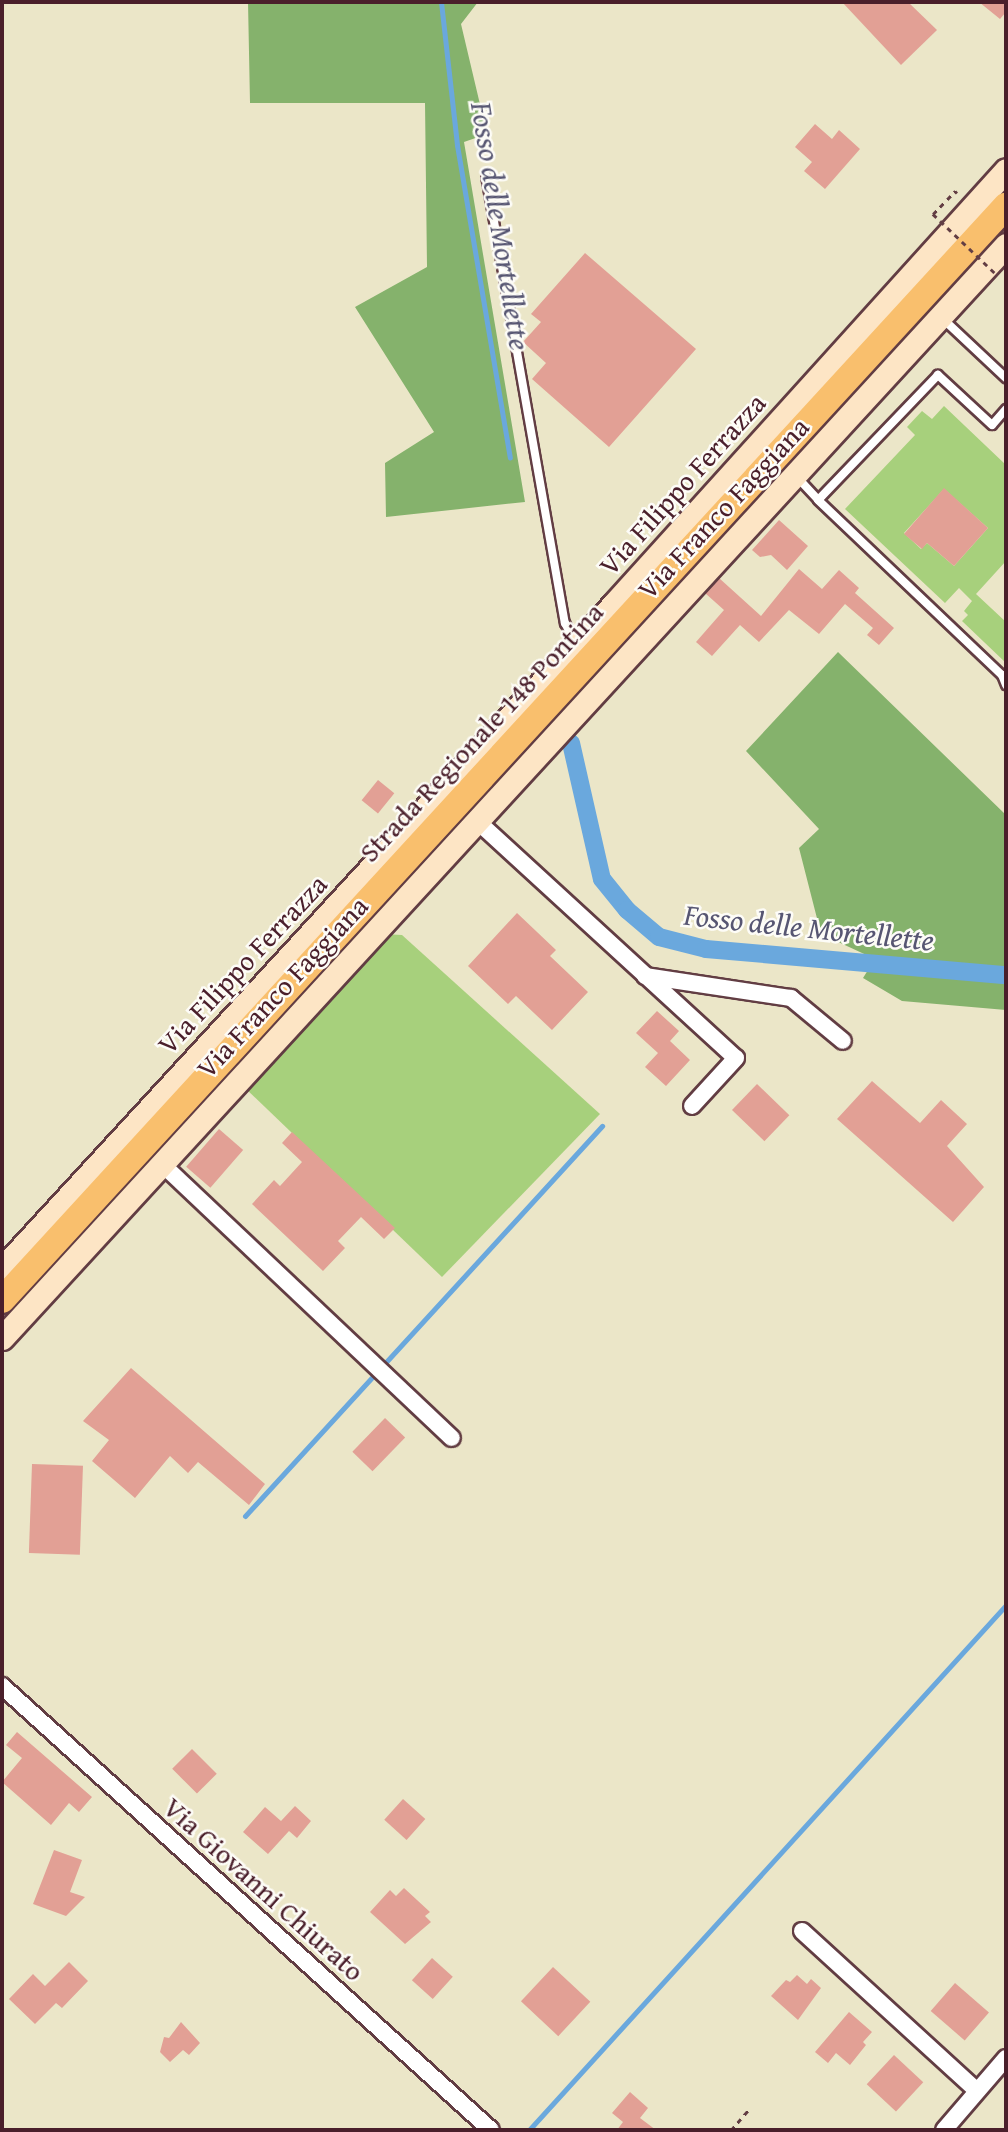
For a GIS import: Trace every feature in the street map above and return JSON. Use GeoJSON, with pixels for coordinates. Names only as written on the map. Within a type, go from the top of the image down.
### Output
{"type":"FeatureCollection","features":[{"type":"Feature","properties":{"kind":"main road","name":"Strada Regionale 148 Pontina"},"geometry":{"type":"LineString","coordinates":[[2,1300],[1006,206]]}},
{"type":"Feature","properties":{"kind":"street","name":"Via Filippo Ferrazza"},"geometry":{"type":"LineString","coordinates":[[2,1269],[576,645],[1006,170]]}},
{"type":"Feature","properties":{"kind":"street","name":"Via Franco Faggiana"},"geometry":{"type":"LineString","coordinates":[[2,1338],[1006,245]]}},
{"type":"Feature","properties":{"kind":"street"},"geometry":{"type":"LineString","coordinates":[[476,820],[736,1058],[692,1106]]}},
{"type":"Feature","properties":{"kind":"street"},"geometry":{"type":"LineString","coordinates":[[645,976],[792,998],[843,1041]]}},
{"type":"Feature","properties":{"kind":"street"},"geometry":{"type":"LineString","coordinates":[[161,1163],[452,1438]]}},
{"type":"Feature","properties":{"kind":"street","name":"Via Giovanni Chiurato"},"geometry":{"type":"LineString","coordinates":[[2,1686],[491,2130]]}},
{"type":"Feature","properties":{"kind":"street"},"geometry":{"type":"LineString","coordinates":[[802,1931],[977,2091]]}},
{"type":"Feature","properties":{"kind":"street"},"geometry":{"type":"LineString","coordinates":[[944,2130],[1006,2058]]}},
{"type":"Feature","properties":{"kind":"lane"},"geometry":{"type":"LineString","coordinates":[[486,176],[565,623],[576,645]]}},
{"type":"Feature","properties":{"kind":"lane"},"geometry":{"type":"LineString","coordinates":[[941,317],[1006,378]]}},
{"type":"Feature","properties":{"kind":"lane"},"geometry":{"type":"LineString","coordinates":[[818,500],[938,375],[992,425],[1006,409]]}},
{"type":"Feature","properties":{"kind":"lane"},"geometry":{"type":"LineString","coordinates":[[795,475],[1002,675],[1006,684]]}},
{"type":"Feature","properties":{"kind":"path"},"geometry":{"type":"LineString","coordinates":[[955,191],[933,214],[998,276]]}},
{"type":"Feature","properties":{"kind":"path"},"geometry":{"type":"LineString","coordinates":[[731,2130],[749,2109]]}},
{"type":"Feature","properties":{"kind":"green space"},"geometry":{"type":"Polygon","coordinates":[[[248,2],[478,2],[461,24],[487,134],[464,142],[525,502],[386,517],[385,463],[434,432],[355,307],[427,267],[425,103],[250,103],[248,2]]]}},
{"type":"Feature","properties":{"kind":"green space"},"geometry":{"type":"Polygon","coordinates":[[[944,406],[1006,465],[1006,561],[976,594],[1006,622],[1006,663],[962,621],[968,615],[964,611],[972,601],[959,588],[945,603],[845,509],[915,435],[907,427],[922,411],[932,419],[944,406]],[[944,489],[904,533],[921,549],[927,543],[954,566],[988,528],[944,489]]]}},
{"type":"Feature","properties":{"kind":"green space"},"geometry":{"type":"Polygon","coordinates":[[[838,652],[1006,815],[1006,1010],[902,1001],[863,978],[875,959],[821,934],[799,848],[819,829],[746,751],[838,652]]]}},
{"type":"Feature","properties":{"kind":"green space"},"geometry":{"type":"Polygon","coordinates":[[[383,934],[402,935],[600,1114],[442,1277],[243,1086],[383,934]]]}},
{"type":"Feature","properties":{"kind":"building"},"geometry":{"type":"Polygon","coordinates":[[[842,2],[908,2],[937,30],[901,65],[842,2]]]}},
{"type":"Feature","properties":{"kind":"building"},"geometry":{"type":"Polygon","coordinates":[[[979,2],[1006,2],[1006,12],[1000,19],[979,2]]]}},
{"type":"Feature","properties":{"kind":"building"},"geometry":{"type":"Polygon","coordinates":[[[815,124],[832,139],[839,130],[860,149],[825,189],[804,171],[812,162],[795,147],[815,124]]]}},
{"type":"Feature","properties":{"kind":"building"},"geometry":{"type":"Polygon","coordinates":[[[585,253],[696,349],[609,447],[532,379],[546,363],[523,342],[541,322],[531,314],[585,253]]]}},
{"type":"Feature","properties":{"kind":"building"},"geometry":{"type":"Polygon","coordinates":[[[944,488],[988,528],[954,566],[927,543],[922,549],[904,534],[944,488]]]}},
{"type":"Feature","properties":{"kind":"building"},"geometry":{"type":"Polygon","coordinates":[[[779,520],[808,546],[787,570],[771,555],[760,557],[752,550],[779,520]]]}},
{"type":"Feature","properties":{"kind":"building"},"geometry":{"type":"Polygon","coordinates":[[[799,569],[822,589],[839,570],[859,588],[855,593],[894,628],[879,645],[867,635],[873,628],[845,604],[819,634],[789,610],[759,642],[740,625],[712,656],[696,642],[724,610],[705,593],[719,578],[761,616],[799,569]]]}},
{"type":"Feature","properties":{"kind":"building"},"geometry":{"type":"Polygon","coordinates":[[[378,780],[394,793],[378,813],[362,800],[378,780]]]}},
{"type":"Feature","properties":{"kind":"building"},"geometry":{"type":"Polygon","coordinates":[[[517,913],[556,950],[550,956],[588,992],[552,1030],[516,996],[508,1004],[468,966],[517,913]]]}},
{"type":"Feature","properties":{"kind":"building"},"geometry":{"type":"Polygon","coordinates":[[[657,1011],[679,1031],[670,1041],[690,1060],[666,1086],[645,1067],[658,1053],[636,1033],[657,1011]]]}},
{"type":"Feature","properties":{"kind":"building"},"geometry":{"type":"Polygon","coordinates":[[[872,1081],[920,1123],[941,1100],[967,1124],[947,1146],[984,1187],[953,1222],[837,1119],[872,1081]]]}},
{"type":"Feature","properties":{"kind":"building"},"geometry":{"type":"Polygon","coordinates":[[[757,1084],[789,1115],[764,1141],[732,1110],[757,1084]]]}},
{"type":"Feature","properties":{"kind":"building"},"geometry":{"type":"Polygon","coordinates":[[[219,1129],[243,1150],[210,1188],[186,1167],[219,1129]]]}},
{"type":"Feature","properties":{"kind":"building"},"geometry":{"type":"Polygon","coordinates":[[[292,1132],[395,1228],[384,1239],[361,1217],[338,1241],[345,1248],[323,1271],[252,1204],[274,1180],[280,1186],[302,1162],[282,1143],[292,1132]]]}},
{"type":"Feature","properties":{"kind":"building"},"geometry":{"type":"Polygon","coordinates":[[[131,1368],[265,1484],[249,1505],[198,1462],[188,1473],[170,1456],[135,1498],[92,1461],[109,1440],[83,1421],[131,1368]]]}},
{"type":"Feature","properties":{"kind":"building"},"geometry":{"type":"Polygon","coordinates":[[[385,1418],[405,1437],[372,1471],[352,1452],[385,1418]]]}},
{"type":"Feature","properties":{"kind":"building"},"geometry":{"type":"Polygon","coordinates":[[[32,1464],[83,1466],[80,1555],[29,1553],[32,1464]]]}},
{"type":"Feature","properties":{"kind":"building"},"geometry":{"type":"Polygon","coordinates":[[[17,1732],[92,1797],[79,1812],[69,1803],[51,1825],[2,1782],[22,1758],[6,1745],[17,1732]]]}},
{"type":"Feature","properties":{"kind":"building"},"geometry":{"type":"Polygon","coordinates":[[[192,1749],[217,1774],[197,1794],[172,1769],[192,1749]]]}},
{"type":"Feature","properties":{"kind":"building"},"geometry":{"type":"Polygon","coordinates":[[[403,1799],[425,1819],[407,1840],[384,1820],[403,1799]]]}},
{"type":"Feature","properties":{"kind":"building"},"geometry":{"type":"Polygon","coordinates":[[[295,1806],[311,1821],[297,1838],[289,1831],[268,1854],[243,1832],[265,1807],[281,1821],[295,1806]]]}},
{"type":"Feature","properties":{"kind":"building"},"geometry":{"type":"Polygon","coordinates":[[[54,1850],[82,1860],[70,1892],[85,1897],[66,1916],[33,1904],[54,1850]]]}},
{"type":"Feature","properties":{"kind":"building"},"geometry":{"type":"Polygon","coordinates":[[[404,1888],[430,1912],[425,1916],[431,1922],[405,1944],[370,1912],[390,1890],[396,1896],[404,1888]]]}},
{"type":"Feature","properties":{"kind":"building"},"geometry":{"type":"Polygon","coordinates":[[[432,1958],[453,1977],[433,1999],[412,1980],[432,1958]]]}},
{"type":"Feature","properties":{"kind":"building"},"geometry":{"type":"Polygon","coordinates":[[[69,1962],[88,1981],[62,2008],[56,2003],[35,2024],[9,1999],[33,1974],[45,1986],[69,1962]]]}},
{"type":"Feature","properties":{"kind":"building"},"geometry":{"type":"Polygon","coordinates":[[[553,1967],[590,2002],[558,2036],[521,2001],[553,1967]]]}},
{"type":"Feature","properties":{"kind":"building"},"geometry":{"type":"Polygon","coordinates":[[[797,1975],[807,1984],[811,1979],[821,1988],[798,2020],[771,1996],[786,1980],[790,1982],[797,1975]]]}},
{"type":"Feature","properties":{"kind":"building"},"geometry":{"type":"Polygon","coordinates":[[[955,1983],[989,2013],[965,2040],[931,2011],[955,1983]]]}},
{"type":"Feature","properties":{"kind":"building"},"geometry":{"type":"Polygon","coordinates":[[[849,2012],[872,2032],[863,2042],[866,2045],[850,2065],[836,2053],[828,2063],[815,2052],[849,2012]]]}},
{"type":"Feature","properties":{"kind":"building"},"geometry":{"type":"Polygon","coordinates":[[[181,2022],[200,2043],[189,2055],[183,2050],[170,2062],[160,2052],[164,2037],[169,2038],[181,2022]]]}},
{"type":"Feature","properties":{"kind":"building"},"geometry":{"type":"Polygon","coordinates":[[[894,2055],[923,2082],[896,2112],[867,2084],[894,2055]]]}},
{"type":"Feature","properties":{"kind":"building"},"geometry":{"type":"Polygon","coordinates":[[[630,2092],[648,2108],[640,2118],[656,2130],[617,2130],[623,2122],[612,2113],[630,2092]]]}},
{"type":"Feature","properties":{"kind":"waterway","name":"Fosso delle Mortellette"},"geometry":{"type":"LineString","coordinates":[[441,2],[457,145],[510,458]]}},
{"type":"Feature","properties":{"kind":"waterway","name":"Fosso delle Mortellette"},"geometry":{"type":"LineString","coordinates":[[571,743],[602,879],[627,910],[659,937],[706,949],[1006,975]]}},
{"type":"Feature","properties":{"kind":"waterway"},"geometry":{"type":"LineString","coordinates":[[245,1516],[602,1126]]}},
{"type":"Feature","properties":{"kind":"waterway"},"geometry":{"type":"LineString","coordinates":[[529,2130],[1006,1605]]}}]}
